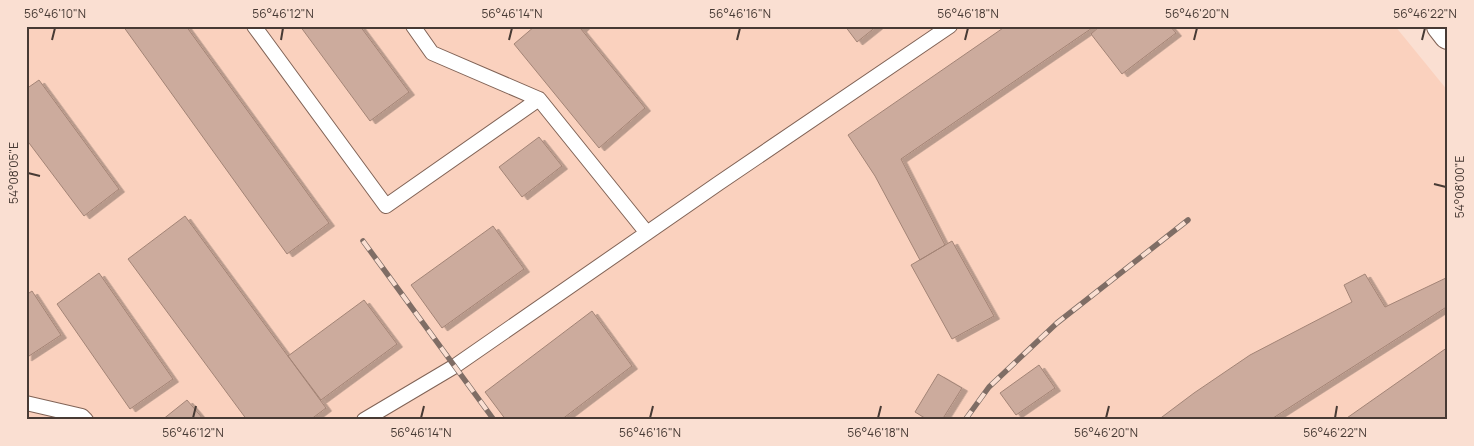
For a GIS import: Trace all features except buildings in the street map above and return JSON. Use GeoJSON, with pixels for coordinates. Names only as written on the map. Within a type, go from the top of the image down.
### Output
{"type":"FeatureCollection","features":[{"type":"Feature","properties":{"kind":"main road"},"geometry":{"type":"LineString","coordinates":[[1441,26],[1448,35]]}},
{"type":"Feature","properties":{"kind":"lane"},"geometry":{"type":"LineString","coordinates":[[254,26],[386,206],[539,99]]}},
{"type":"Feature","properties":{"kind":"lane"},"geometry":{"type":"LineString","coordinates":[[413,26],[432,53],[539,99],[647,233]]}},
{"type":"Feature","properties":{"kind":"lane"},"geometry":{"type":"LineString","coordinates":[[364,420],[455,366],[950,26]]}},
{"type":"Feature","properties":{"kind":"lane"},"geometry":{"type":"LineString","coordinates":[[26,403],[82,416],[86,420]]}},
{"type":"Feature","properties":{"kind":"shaded area"},"geometry":{"type":"Polygon","coordinates":[[[26,26],[1395,26],[1448,91],[1448,420],[26,420],[26,26]]]}},
{"type":"Feature","properties":{"kind":"railway"},"geometry":{"type":"LineString","coordinates":[[965,420],[989,387],[1057,323],[1188,220]]}},
{"type":"Feature","properties":{"kind":"railway"},"geometry":{"type":"LineString","coordinates":[[363,241],[494,420]]}}]}
